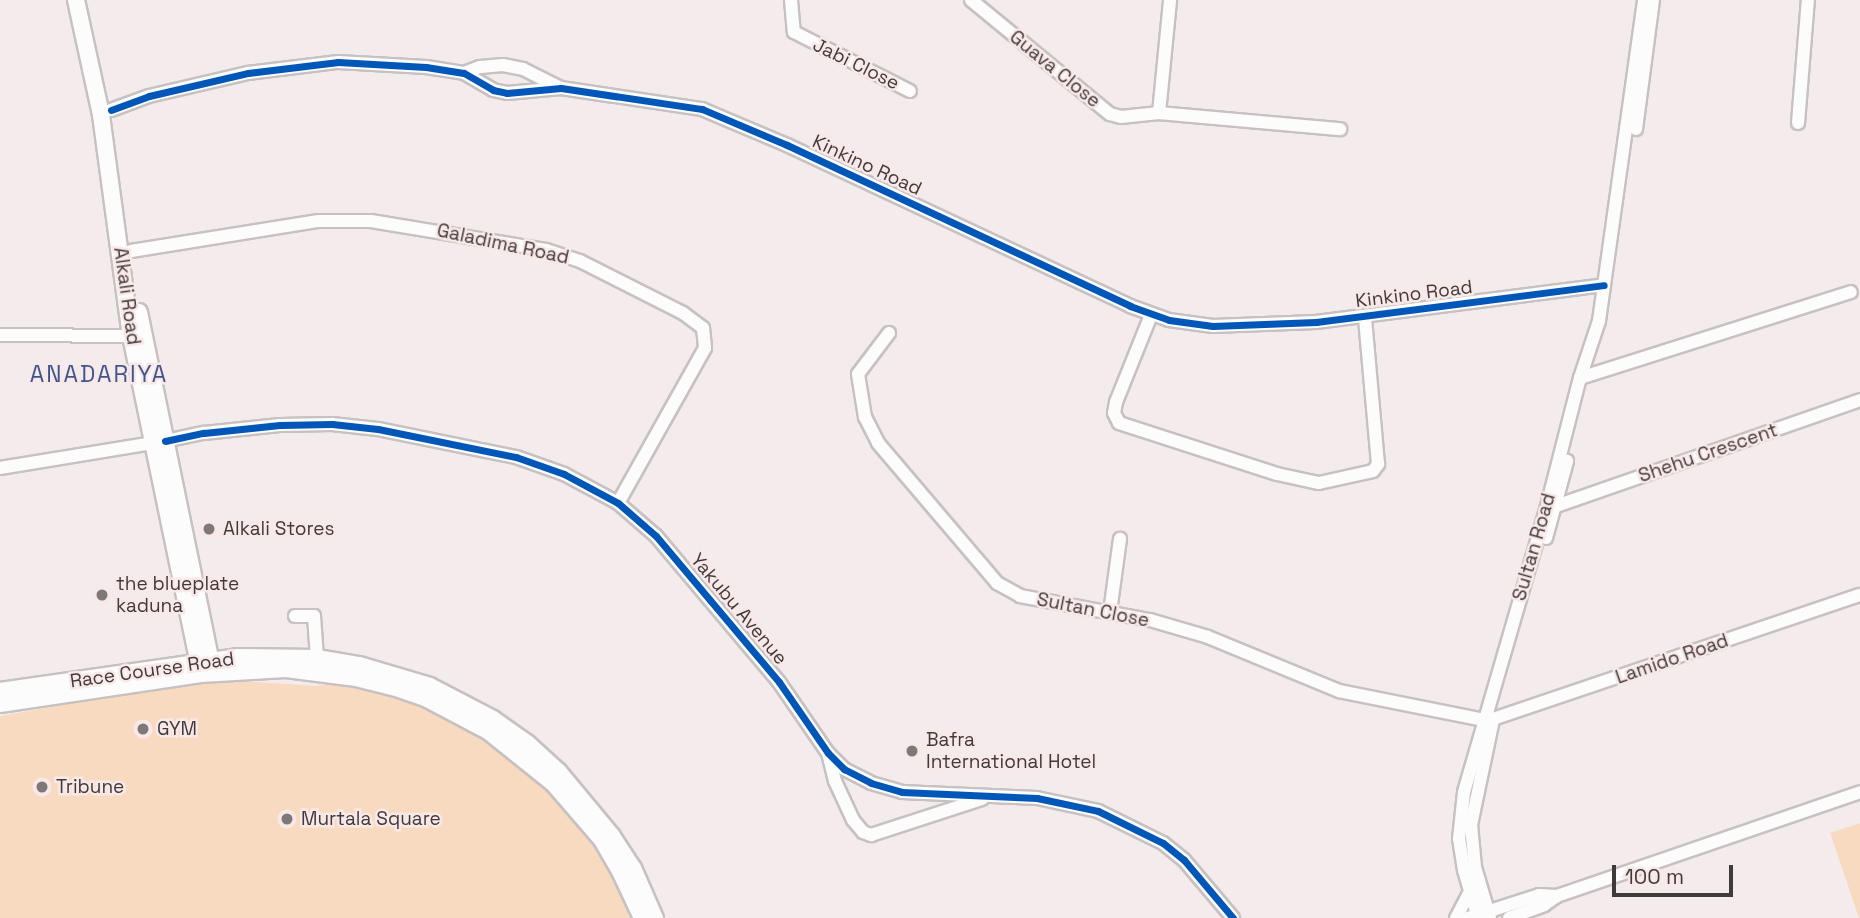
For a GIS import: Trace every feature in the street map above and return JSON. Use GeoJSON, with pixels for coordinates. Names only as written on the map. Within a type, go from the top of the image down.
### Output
{"type":"FeatureCollection","features":[{"type":"Feature","properties":{"kind":"main road","name":"Alkali Road"},"geometry":{"type":"LineString","coordinates":[[76,0],[101,115],[137,336],[206,667]]}},
{"type":"Feature","properties":{"kind":"main road","name":"Alkali Road"},"geometry":{"type":"LineString","coordinates":[[87,0],[111,110],[131,251],[137,336]]}},
{"type":"Feature","properties":{"kind":"main road"},"geometry":{"type":"LineString","coordinates":[[171,665],[199,634],[239,657]]}},
{"type":"Feature","properties":{"kind":"main road","name":"Race Course Road"},"geometry":{"type":"LineString","coordinates":[[0,704],[206,667],[239,657],[317,658],[359,665],[430,687],[493,719],[527,743],[577,792],[633,868],[656,918]]}},
{"type":"Feature","properties":{"kind":"main road","name":"Race Course Road"},"geometry":{"type":"LineString","coordinates":[[0,691],[171,665],[286,669],[356,678],[427,699],[488,731],[553,783],[578,811],[620,871],[642,918]]}},
{"type":"Feature","properties":{"kind":"street","name":"Jabi Close"},"geometry":{"type":"LineString","coordinates":[[791,0],[794,32],[910,90]]}},
{"type":"Feature","properties":{"kind":"street","name":"Guava Close"},"geometry":{"type":"LineString","coordinates":[[971,0],[1110,114],[1121,117],[1159,113],[1340,129]]}},
{"type":"Feature","properties":{"kind":"street"},"geometry":{"type":"LineString","coordinates":[[1159,113],[1170,0]]}},
{"type":"Feature","properties":{"kind":"street"},"geometry":{"type":"LineString","coordinates":[[1625,179],[1644,0]]}},
{"type":"Feature","properties":{"kind":"street"},"geometry":{"type":"LineString","coordinates":[[1628,156],[1653,0]]}},
{"type":"Feature","properties":{"kind":"street"},"geometry":{"type":"LineString","coordinates":[[1798,123],[1808,0]]}},
{"type":"Feature","properties":{"kind":"street","name":"Kinkino Road"},"geometry":{"type":"LineString","coordinates":[[111,110],[149,96],[248,73],[338,62],[426,67],[464,74],[494,90],[507,93],[561,88],[702,109],[787,145],[1151,315],[1213,326],[1365,317],[1604,285]]}},
{"type":"Feature","properties":{"kind":"street","name":"Kinkino Road"},"geometry":{"type":"LineString","coordinates":[[464,74],[480,67],[503,65],[523,69],[561,88]]}},
{"type":"Feature","properties":{"kind":"street","name":"Sultan Road"},"geometry":{"type":"LineString","coordinates":[[1489,720],[1599,321],[1625,179]]}},
{"type":"Feature","properties":{"kind":"street","name":"Sultan Road"},"geometry":{"type":"LineString","coordinates":[[1480,916],[1475,891],[1464,870],[1460,825],[1464,792],[1556,506],[1584,376],[1608,322],[1625,179]]}},
{"type":"Feature","properties":{"kind":"street","name":"Galadima Road"},"geometry":{"type":"LineString","coordinates":[[131,251],[319,221],[370,221],[546,250],[580,261],[683,313],[703,328],[705,348],[618,503]]}},
{"type":"Feature","properties":{"kind":"street"},"geometry":{"type":"LineString","coordinates":[[1584,376],[1851,292]]}},
{"type":"Feature","properties":{"kind":"street"},"geometry":{"type":"LineString","coordinates":[[1151,315],[1116,402],[1114,413],[1119,423],[1277,474],[1319,483],[1373,471],[1378,464],[1365,317]]}},
{"type":"Feature","properties":{"kind":"street","name":"Sultan Close"},"geometry":{"type":"LineString","coordinates":[[889,334],[858,377],[865,417],[878,443],[997,583],[1020,596],[1110,612],[1208,637],[1339,691],[1489,720]]}},
{"type":"Feature","properties":{"kind":"street"},"geometry":{"type":"LineString","coordinates":[[0,335],[137,336]]}},
{"type":"Feature","properties":{"kind":"street","name":"Shehu Crescent"},"geometry":{"type":"LineString","coordinates":[[1556,506],[1860,400]]}},
{"type":"Feature","properties":{"kind":"street","name":"Yakubu Avenue"},"geometry":{"type":"LineString","coordinates":[[0,468],[204,433],[280,425],[332,424],[379,429],[516,457],[564,474],[618,503],[656,536],[690,573],[779,682],[828,753],[844,769],[871,783],[892,789],[1037,798],[1098,811],[1134,826],[1185,860],[1233,918]]}},
{"type":"Feature","properties":{"kind":"street"},"geometry":{"type":"LineString","coordinates":[[1110,612],[1120,539]]}},
{"type":"Feature","properties":{"kind":"street","name":"Lamido Road"},"geometry":{"type":"LineString","coordinates":[[1489,720],[1860,595]]}},
{"type":"Feature","properties":{"kind":"street"},"geometry":{"type":"LineString","coordinates":[[295,616],[314,617],[317,658]]}},
{"type":"Feature","properties":{"kind":"street"},"geometry":{"type":"LineString","coordinates":[[828,753],[835,781],[853,820],[863,832],[871,835],[989,797]]}},
{"type":"Feature","properties":{"kind":"street"},"geometry":{"type":"LineString","coordinates":[[1480,916],[1514,913],[1539,895],[1557,896],[1860,792]]}},
{"type":"Feature","properties":{"kind":"street"},"geometry":{"type":"LineString","coordinates":[[1456,918],[1475,891],[1514,913]]}},
{"type":"Feature","properties":{"kind":"shaded area","name":"Murtala Square"},"geometry":{"type":"Polygon","coordinates":[[[211,679],[317,686],[342,681],[416,703],[484,737],[549,787],[599,851],[633,918],[0,918],[0,716],[211,679]]]}},
{"type":"Feature","properties":{"kind":"shaded area"},"geometry":{"type":"Polygon","coordinates":[[[1860,823],[1860,918],[1859,918],[1830,833],[1860,823]]]}},
{"type":"Feature","properties":{"kind":"cycle path"},"geometry":{"type":"LineString","coordinates":[[111,110],[149,96],[248,73],[338,62],[426,67],[464,73],[493,90],[507,93],[561,88],[702,109],[787,145],[1130,306],[1169,320],[1213,326],[1316,322],[1604,285]]}},
{"type":"Feature","properties":{"kind":"cycle path"},"geometry":{"type":"LineString","coordinates":[[165,441],[204,433],[280,425],[332,424],[378,429],[516,457],[564,474],[618,503],[656,536],[779,682],[828,753],[844,769],[871,783],[902,792],[1037,798],[1098,811],[1163,843],[1184,860],[1233,918]]}},
{"type":"Feature","properties":{"kind":"place","name":"Alkali Stores"},"geometry":{"type":"Point","coordinates":[209,529]}},
{"type":"Feature","properties":{"kind":"place","name":"the blueplate kaduna"},"geometry":{"type":"Point","coordinates":[102,595]}},
{"type":"Feature","properties":{"kind":"place","name":"GYM"},"geometry":{"type":"Point","coordinates":[143,729]}},
{"type":"Feature","properties":{"kind":"place","name":"Bafra International Hotel"},"geometry":{"type":"Point","coordinates":[912,751]}},
{"type":"Feature","properties":{"kind":"place","name":"Tribune"},"geometry":{"type":"Point","coordinates":[42,787]}},
{"type":"Feature","properties":{"kind":"place","name":"Murtala Square"},"geometry":{"type":"Point","coordinates":[287,819]}},
{"type":"Feature","properties":{"kind":"district","name":"ANADARIYA"},"geometry":{"type":"Point","coordinates":[99,374]}}]}
